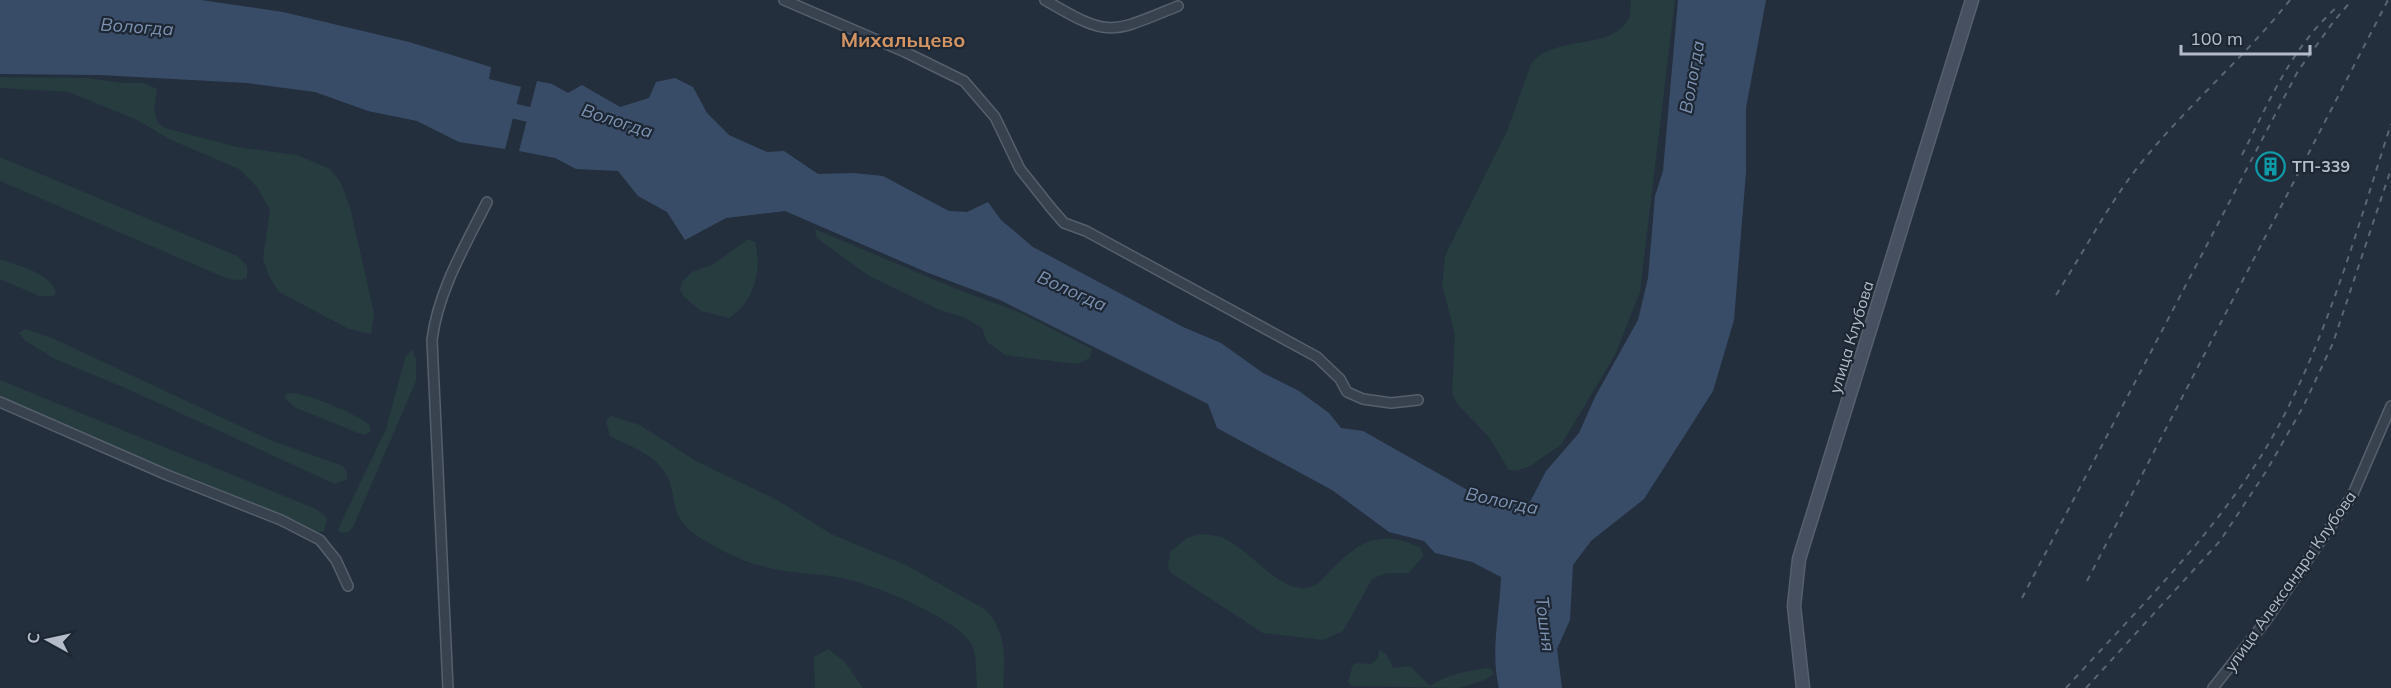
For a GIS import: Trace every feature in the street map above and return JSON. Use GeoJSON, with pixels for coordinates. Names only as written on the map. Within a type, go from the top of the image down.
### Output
{"type":"FeatureCollection","features":[{"type":"Feature","properties":{"kind":"main road","name":"улица Клубова"},"geometry":{"type":"LineString","coordinates":[[1803,688],[1794,606],[1799,559],[1972,0]]}},
{"type":"Feature","properties":{"kind":"street"},"geometry":{"type":"LineString","coordinates":[[784,0],[905,52],[964,81],[995,117],[1020,169],[1064,223],[1086,231],[1317,357],[1340,379],[1347,392],[1363,399],[1391,403],[1418,400]]}},
{"type":"Feature","properties":{"kind":"street"},"geometry":{"type":"LineString","coordinates":[[1044,0],[1083,22],[1104,30],[1125,27],[1178,6]]}},
{"type":"Feature","properties":{"kind":"street"},"geometry":{"type":"LineString","coordinates":[[448,688],[432,340],[435,319],[444,294],[460,254],[487,202]]}},
{"type":"Feature","properties":{"kind":"street"},"geometry":{"type":"LineString","coordinates":[[0,402],[167,475],[280,520],[320,540],[336,560],[348,586]]}},
{"type":"Feature","properties":{"kind":"street","name":"улица Александра Клубова"},"geometry":{"type":"LineString","coordinates":[[2213,688],[2265,622],[2353,494],[2391,406]]}},
{"type":"Feature","properties":{"kind":"green space"},"geometry":{"type":"Polygon","coordinates":[[[1631,0],[1675,0],[1640,292],[1615,355],[1561,445],[1530,466],[1516,471],[1509,470],[1489,437],[1458,405],[1452,393],[1455,334],[1442,285],[1445,256],[1507,131],[1531,64],[1552,49],[1606,37],[1617,31],[1628,21],[1631,0]]]}},
{"type":"Feature","properties":{"kind":"green space"},"geometry":{"type":"Polygon","coordinates":[[[0,77],[87,78],[122,83],[144,83],[157,89],[155,116],[160,125],[165,128],[237,147],[297,155],[330,169],[340,181],[350,207],[374,313],[371,334],[349,329],[279,292],[269,276],[263,259],[270,210],[257,187],[239,169],[169,139],[137,120],[69,92],[0,88],[0,77]]]}},
{"type":"Feature","properties":{"kind":"green space"},"geometry":{"type":"Polygon","coordinates":[[[0,157],[237,256],[247,266],[247,278],[228,279],[0,181],[0,157]]]}},
{"type":"Feature","properties":{"kind":"green space"},"geometry":{"type":"Polygon","coordinates":[[[815,229],[954,288],[1019,312],[1092,349],[1090,358],[1077,364],[1005,355],[987,342],[982,328],[963,317],[942,311],[869,276],[822,242],[816,236],[815,229]]]}},
{"type":"Feature","properties":{"kind":"green space"},"geometry":{"type":"Polygon","coordinates":[[[748,239],[755,242],[757,274],[750,295],[737,312],[729,318],[701,311],[684,297],[680,290],[682,282],[692,272],[714,264],[748,239]]]}},
{"type":"Feature","properties":{"kind":"green space"},"geometry":{"type":"Polygon","coordinates":[[[0,259],[42,276],[54,287],[56,294],[39,296],[0,279],[0,259]]]}},
{"type":"Feature","properties":{"kind":"green space"},"geometry":{"type":"Polygon","coordinates":[[[25,329],[52,338],[270,440],[343,466],[347,472],[347,479],[335,484],[123,387],[57,360],[25,341],[19,333],[25,329]]]}},
{"type":"Feature","properties":{"kind":"green space"},"geometry":{"type":"Polygon","coordinates":[[[412,349],[416,359],[416,381],[353,527],[348,532],[341,533],[338,530],[341,523],[386,429],[405,358],[412,349]]]}},
{"type":"Feature","properties":{"kind":"green space"},"geometry":{"type":"Polygon","coordinates":[[[0,380],[316,509],[327,518],[324,531],[317,533],[0,398],[0,380]]]}},
{"type":"Feature","properties":{"kind":"green space"},"geometry":{"type":"Polygon","coordinates":[[[288,393],[318,399],[352,414],[369,424],[371,431],[365,435],[358,433],[294,407],[284,397],[288,393]]]}},
{"type":"Feature","properties":{"kind":"green space"},"geometry":{"type":"Polygon","coordinates":[[[611,416],[640,425],[696,461],[777,500],[831,534],[908,566],[986,610],[998,628],[1003,646],[1003,688],[977,688],[973,647],[966,637],[936,615],[877,588],[846,579],[758,565],[733,556],[689,530],[677,512],[671,486],[661,467],[644,453],[610,436],[606,421],[611,416]]]}},
{"type":"Feature","properties":{"kind":"green space"},"geometry":{"type":"Polygon","coordinates":[[[1200,534],[1218,536],[1233,543],[1285,583],[1305,588],[1321,581],[1349,553],[1370,541],[1393,539],[1406,542],[1421,548],[1423,556],[1409,573],[1386,573],[1372,579],[1343,631],[1323,640],[1263,633],[1171,573],[1168,567],[1170,552],[1187,538],[1200,534]]]}},
{"type":"Feature","properties":{"kind":"green space"},"geometry":{"type":"Polygon","coordinates":[[[828,649],[845,662],[863,688],[815,688],[814,657],[828,649]]]}},
{"type":"Feature","properties":{"kind":"green space"},"geometry":{"type":"Polygon","coordinates":[[[1379,650],[1386,654],[1393,668],[1410,666],[1430,686],[1444,678],[1466,672],[1490,668],[1494,674],[1482,681],[1459,688],[1352,686],[1348,682],[1353,665],[1371,664],[1378,658],[1379,650]]]}},
{"type":"Feature","properties":{"kind":"water"},"geometry":{"type":"Polygon","coordinates":[[[0,0],[201,0],[283,12],[409,42],[491,67],[489,79],[521,87],[505,149],[459,142],[417,121],[368,111],[315,92],[247,83],[100,75],[0,74],[0,0]]]}},
{"type":"Feature","properties":{"kind":"water","name":"Тошня"},"geometry":{"type":"Polygon","coordinates":[[[1678,0],[1766,0],[1746,108],[1746,172],[1734,320],[1713,391],[1644,499],[1591,541],[1573,565],[1570,620],[1557,649],[1562,688],[1499,688],[1495,647],[1501,577],[1472,562],[1435,553],[1424,541],[1389,532],[1332,490],[1217,428],[1208,404],[1000,300],[926,272],[785,211],[726,218],[685,240],[667,212],[638,196],[618,171],[576,169],[555,158],[519,151],[537,81],[552,84],[568,93],[582,85],[620,107],[649,98],[656,82],[675,78],[693,87],[707,113],[729,135],[767,152],[784,151],[818,174],[854,173],[883,176],[949,211],[967,212],[988,202],[1001,220],[1033,247],[1183,327],[1221,343],[1263,373],[1299,391],[1329,413],[1341,428],[1363,431],[1471,492],[1530,502],[1546,471],[1579,433],[1595,397],[1638,320],[1648,278],[1655,196],[1663,171],[1678,0]]]}},
{"type":"Feature","properties":{"kind":"waterway","name":"Вологда"},"geometry":{"type":"LineString","coordinates":[[496,107],[549,119]]}},
{"type":"Feature","properties":{"kind":"railway"},"geometry":{"type":"LineString","coordinates":[[2056,295],[2131,176],[2169,130],[2251,45],[2290,0]]}},
{"type":"Feature","properties":{"kind":"railway"},"geometry":{"type":"LineString","coordinates":[[2022,598],[2298,71],[2352,0]]}},
{"type":"Feature","properties":{"kind":"railway"},"geometry":{"type":"LineString","coordinates":[[2087,581],[2388,0]]}},
{"type":"Feature","properties":{"kind":"railway"},"geometry":{"type":"LineString","coordinates":[[2242,155],[2294,58],[2306,40],[2336,8]]}},
{"type":"Feature","properties":{"kind":"railway"},"geometry":{"type":"LineString","coordinates":[[2066,688],[2180,564],[2207,531],[2233,498],[2278,427],[2313,354],[2354,240],[2391,124]]}},
{"type":"Feature","properties":{"kind":"railway"},"geometry":{"type":"LineString","coordinates":[[2086,688],[2220,541],[2267,470],[2303,407],[2333,343],[2391,169]]}},
{"type":"Feature","properties":{"kind":"place","name":"ТП-339"},"geometry":{"type":"Point","coordinates":[2271,166]}},
{"type":"Feature","properties":{"kind":"district","name":"Михальцево"},"geometry":{"type":"Point","coordinates":[903,40]}}]}
